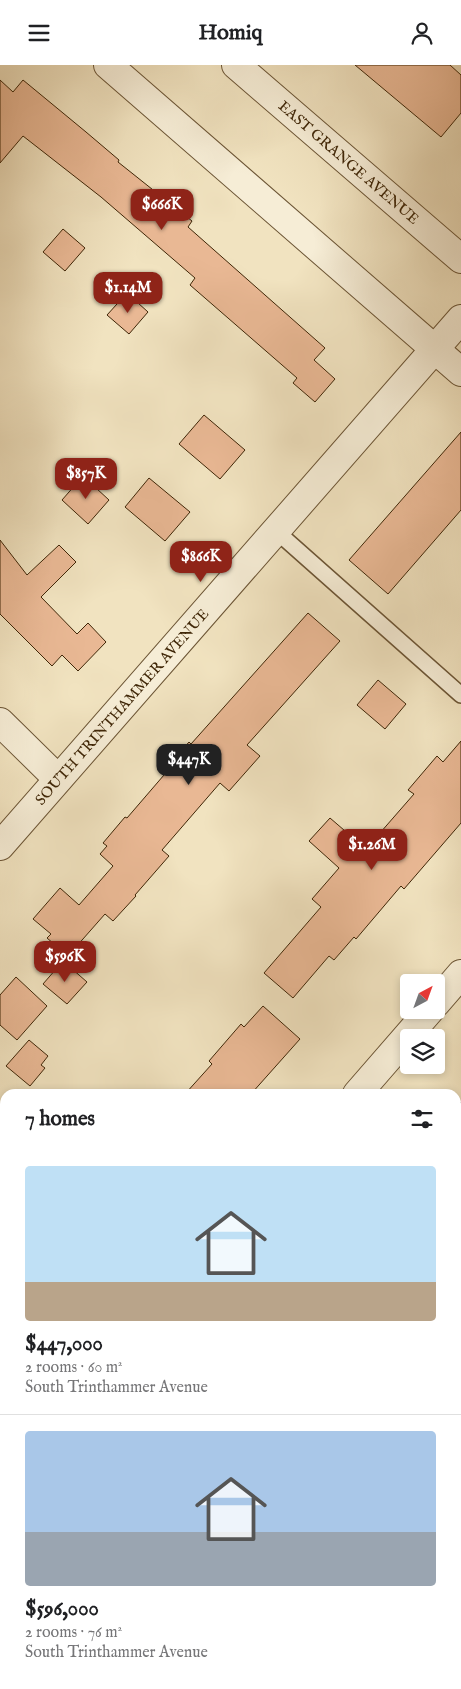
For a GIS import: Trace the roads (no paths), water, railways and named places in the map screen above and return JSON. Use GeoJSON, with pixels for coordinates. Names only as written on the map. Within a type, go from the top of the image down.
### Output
{"type":"FeatureCollection","features":[{"type":"Feature","properties":{"kind":"street"},"geometry":{"type":"LineString","coordinates":[[108,65],[461,372]]}},
{"type":"Feature","properties":{"kind":"street","name":"EAST GRANGE AVENUE"},"geometry":{"type":"LineString","coordinates":[[236,65],[461,259]]}},
{"type":"Feature","properties":{"kind":"street","name":"SOUTH TRINTHAMMER AVENUE"},"geometry":{"type":"LineString","coordinates":[[0,845],[461,319]]}},
{"type":"Feature","properties":{"kind":"street"},"geometry":{"type":"LineString","coordinates":[[0,722],[58,779]]}},
{"type":"Feature","properties":{"kind":"street"},"geometry":{"type":"LineString","coordinates":[[445,993],[461,975]]}},
{"type":"Feature","properties":{"kind":"street"},"geometry":{"type":"LineString","coordinates":[[361,1089],[422,1019]]}},
{"type":"Feature","properties":{"kind":"lane"},"geometry":{"type":"LineString","coordinates":[[275,530],[461,695]]}}]}
